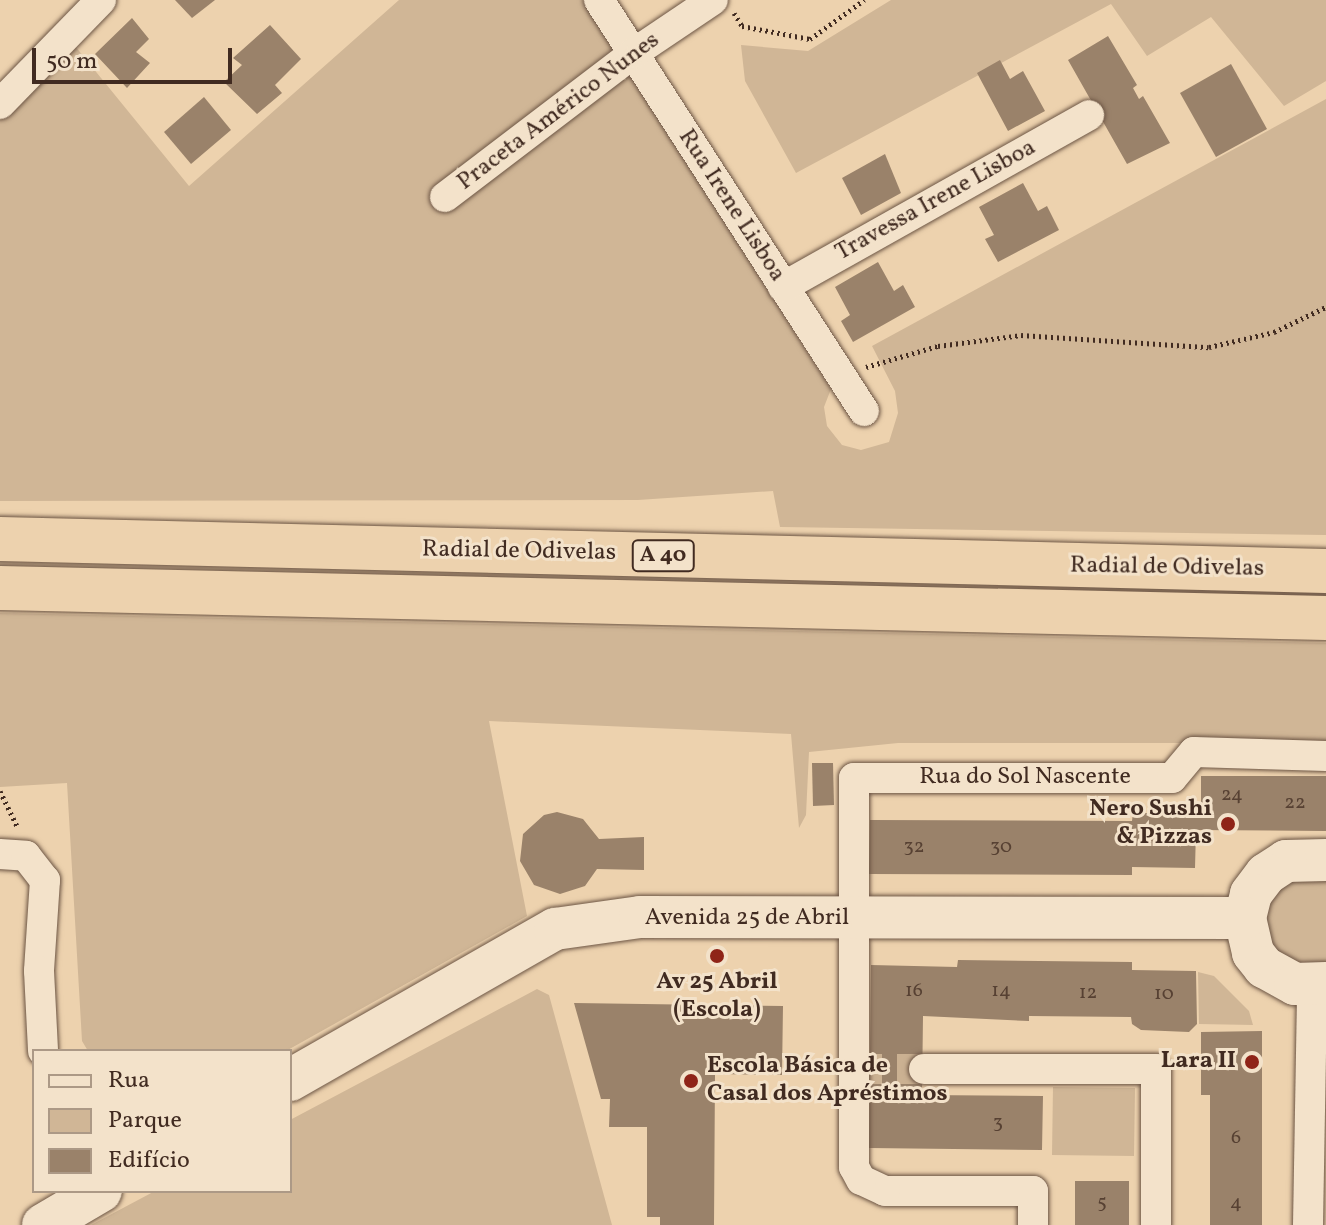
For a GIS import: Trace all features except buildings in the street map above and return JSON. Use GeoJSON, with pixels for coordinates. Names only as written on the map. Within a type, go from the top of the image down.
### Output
{"type":"FeatureCollection","features":[{"type":"Feature","properties":{"kind":"highway","name":"Radial de Odivelas"},"geometry":{"type":"LineString","coordinates":[[0,539],[1326,571]]}},
{"type":"Feature","properties":{"kind":"highway","name":"Radial de Odivelas"},"geometry":{"type":"LineString","coordinates":[[0,588],[1326,618]]}},
{"type":"Feature","properties":{"kind":"street"},"geometry":{"type":"LineString","coordinates":[[0,104],[101,0]]}},
{"type":"Feature","properties":{"kind":"street","name":"Rua Irene Lisboa"},"geometry":{"type":"LineString","coordinates":[[599,0],[864,411]]}},
{"type":"Feature","properties":{"kind":"street","name":"Praceta Américo Nunes"},"geometry":{"type":"LineString","coordinates":[[445,197],[634,53],[713,0]]}},
{"type":"Feature","properties":{"kind":"street","name":"Travessa Irene Lisboa"},"geometry":{"type":"LineString","coordinates":[[783,287],[1089,115]]}},
{"type":"Feature","properties":{"kind":"street","name":"Rua do Sol Nascente"},"geometry":{"type":"LineString","coordinates":[[853,919],[854,778],[1172,778],[1194,752],[1326,756]]}},
{"type":"Feature","properties":{"kind":"street"},"geometry":{"type":"LineString","coordinates":[[13,855],[45,880],[39,971],[43,1049]]}},
{"type":"Feature","properties":{"kind":"street"},"geometry":{"type":"LineString","coordinates":[[1308,1225],[1319,984],[1278,978],[1264,967],[1253,953],[1245,918],[1251,894],[1266,874],[1286,861],[1326,860]]}},
{"type":"Feature","properties":{"kind":"street","name":"Avenida 25 de Abril"},"geometry":{"type":"LineString","coordinates":[[292,1079],[555,929],[640,917],[1245,918]]}},
{"type":"Feature","properties":{"kind":"street"},"geometry":{"type":"LineString","coordinates":[[853,919],[851,1152],[861,1180],[885,1191],[1033,1191],[1033,1225]]}},
{"type":"Feature","properties":{"kind":"street"},"geometry":{"type":"LineString","coordinates":[[924,1069],[1156,1069],[1156,1225]]}},
{"type":"Feature","properties":{"kind":"street"},"geometry":{"type":"LineString","coordinates":[[50,1223],[98,1193]]}},
{"type":"Feature","properties":{"kind":"path"},"geometry":{"type":"LineString","coordinates":[[725,0],[742,26],[810,39],[864,0]]}},
{"type":"Feature","properties":{"kind":"path"},"geometry":{"type":"LineString","coordinates":[[841,375],[938,346],[1021,335],[1209,347],[1274,332],[1326,307]]}},
{"type":"Feature","properties":{"kind":"path"},"geometry":{"type":"LineString","coordinates":[[0,791],[13,855]]}},
{"type":"Feature","properties":{"kind":"green space"},"geometry":{"type":"Polygon","coordinates":[[[399,0],[583,0],[831,389],[824,407],[827,426],[842,445],[861,450],[889,442],[898,413],[895,391],[872,346],[1326,99],[1326,535],[780,527],[773,491],[638,500],[0,501],[0,120],[75,46],[189,186],[399,0]]]}},
{"type":"Feature","properties":{"kind":"green space"},"geometry":{"type":"Polygon","coordinates":[[[891,0],[1326,0],[1326,81],[1284,106],[1211,17],[1147,56],[1111,4],[796,173],[745,81],[741,45],[808,51],[891,0]]]}},
{"type":"Feature","properties":{"kind":"green space"},"geometry":{"type":"Polygon","coordinates":[[[0,613],[1326,643],[1326,743],[898,743],[809,752],[806,815],[799,828],[791,734],[489,721],[527,916],[290,1049],[87,1049],[82,1041],[67,783],[0,787],[0,613]]]}},
{"type":"Feature","properties":{"kind":"green space"},"geometry":{"type":"Polygon","coordinates":[[[1326,875],[1326,965],[1277,960],[1260,903],[1280,878],[1326,875]]]}},
{"type":"Feature","properties":{"kind":"green space"},"geometry":{"type":"Polygon","coordinates":[[[1198,972],[1214,976],[1249,1011],[1253,1025],[1199,1024],[1198,972]]]}},
{"type":"Feature","properties":{"kind":"green space"},"geometry":{"type":"Polygon","coordinates":[[[537,989],[549,995],[612,1225],[91,1225],[151,1193],[292,1193],[292,1119],[537,989]]]}},
{"type":"Feature","properties":{"kind":"green space"},"geometry":{"type":"Polygon","coordinates":[[[1053,1087],[1135,1088],[1134,1156],[1052,1155],[1053,1087]]]}},
{"type":"Feature","properties":{"kind":"tunnel"},"geometry":{"type":"LineString","coordinates":[[852,1069],[924,1069]]}},
{"type":"Feature","properties":{"kind":"place","name":"Nero Sushi & Pizzas"},"geometry":{"type":"Point","coordinates":[1228,824]}},
{"type":"Feature","properties":{"kind":"place","name":"Av 25 Abril (Escola)"},"geometry":{"type":"Point","coordinates":[717,956]}},
{"type":"Feature","properties":{"kind":"place","name":"Lara II"},"geometry":{"type":"Point","coordinates":[1252,1062]}},
{"type":"Feature","properties":{"kind":"place","name":"Escola Básica de Casal dos Apréstimos"},"geometry":{"type":"Point","coordinates":[691,1081]}}]}
